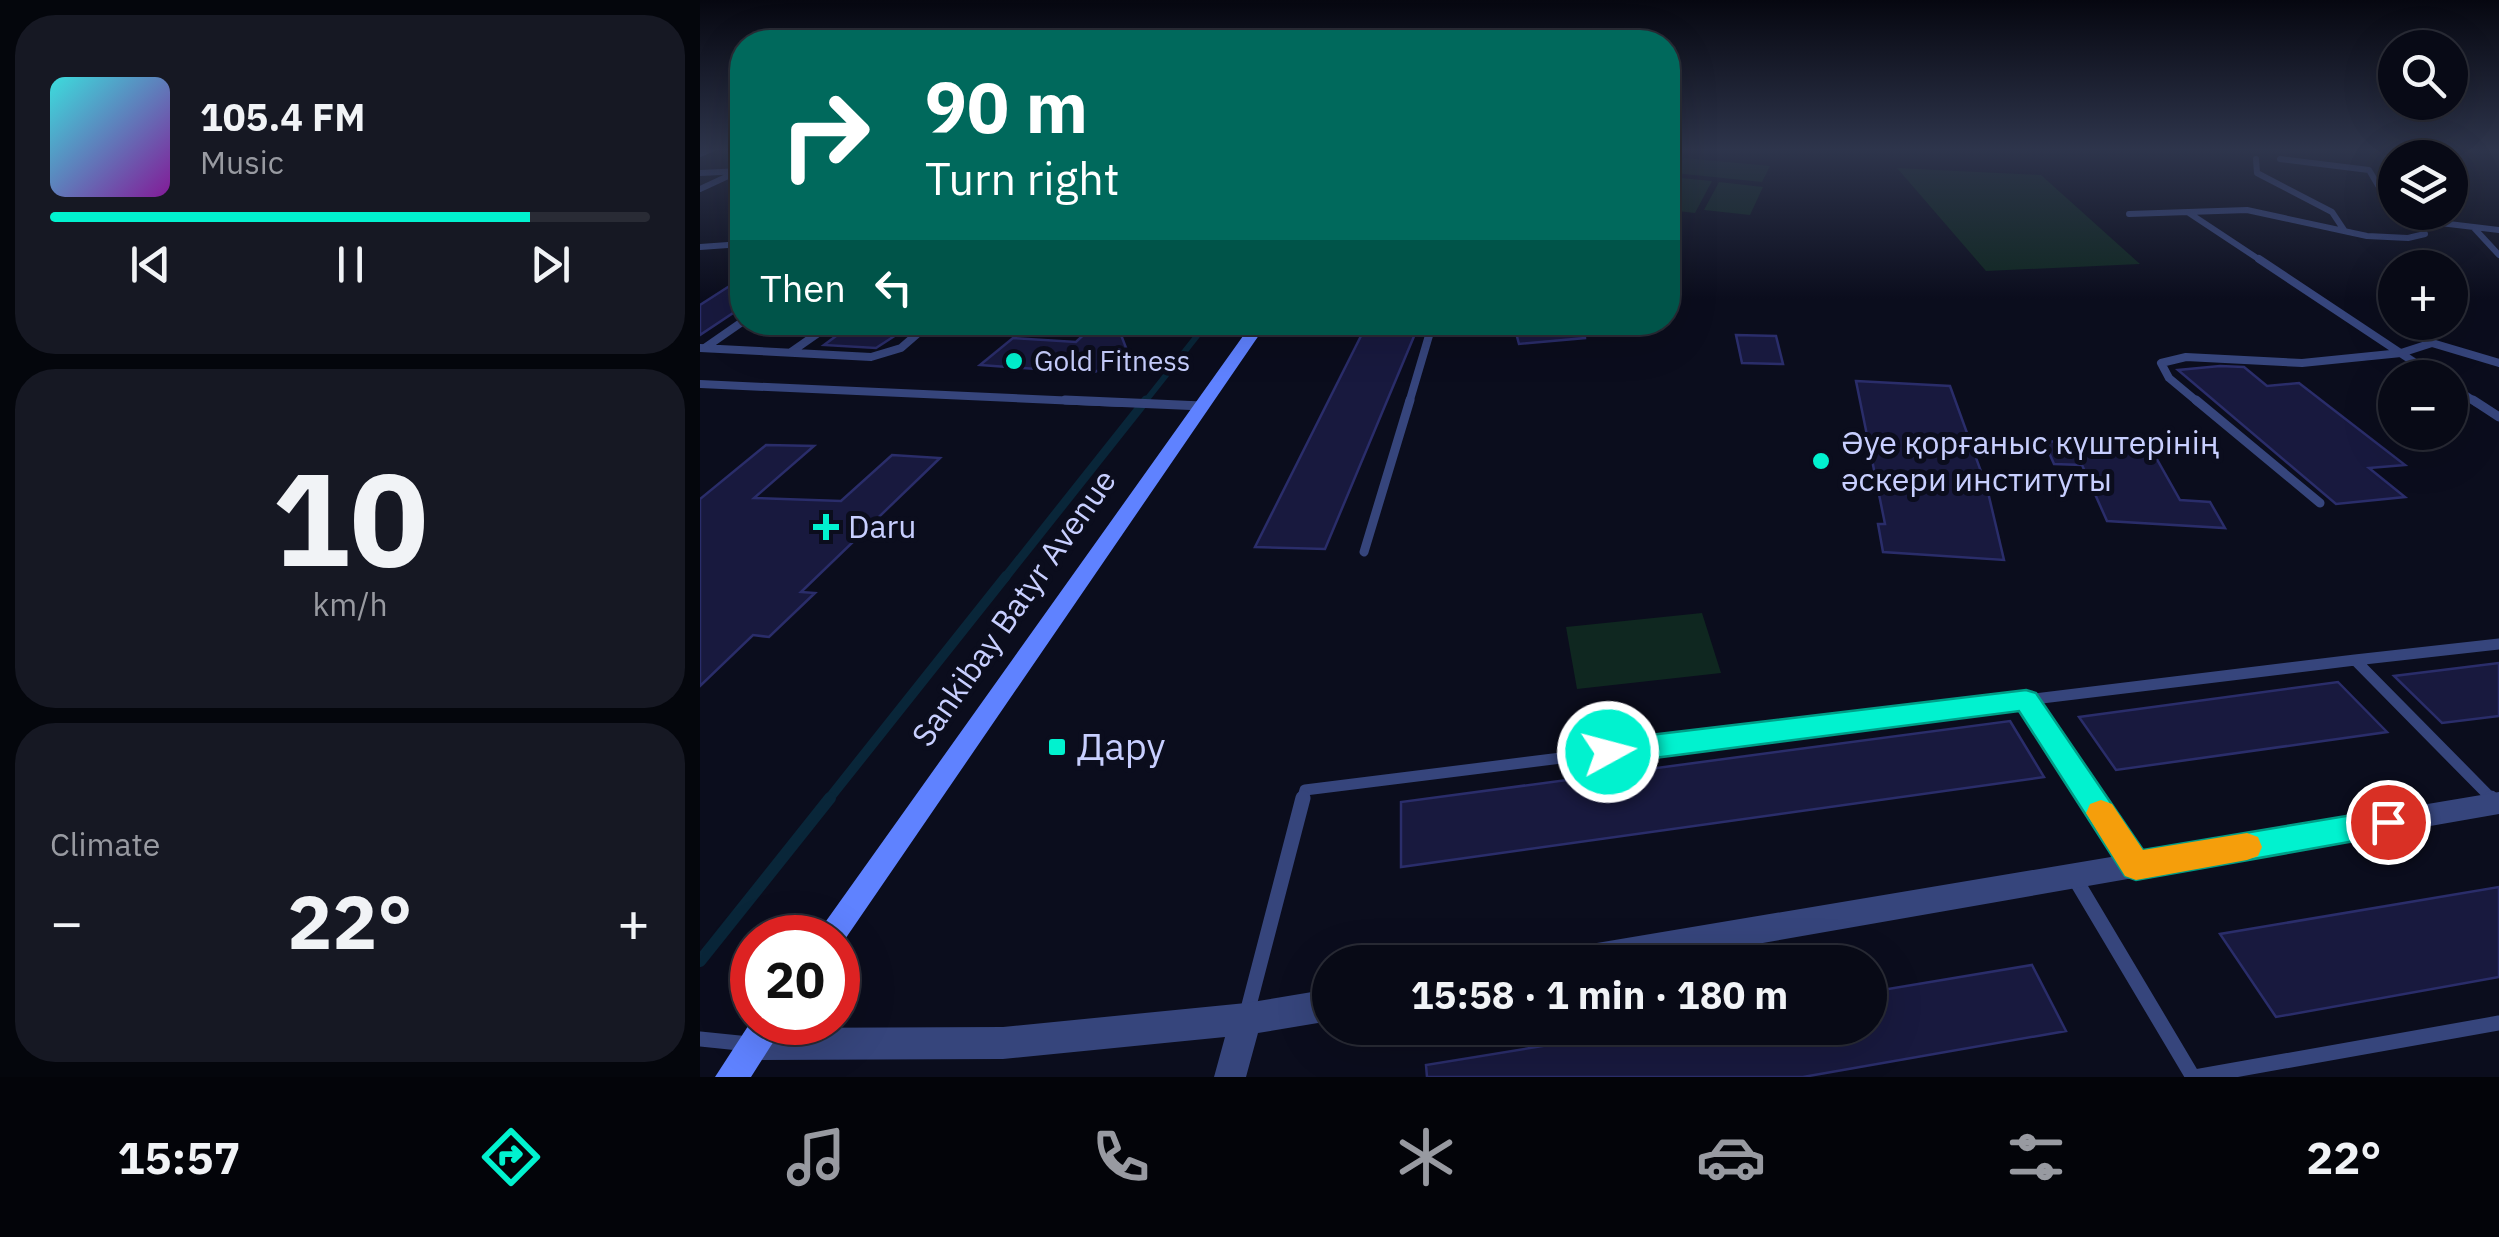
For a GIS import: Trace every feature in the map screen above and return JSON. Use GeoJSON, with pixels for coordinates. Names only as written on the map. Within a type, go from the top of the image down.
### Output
{"type":"FeatureCollection","features":[{"type":"Feature","properties":{"kind":"main road","name":"Sankibay Batyr Avenue"},"geometry":{"type":"LineString","coordinates":[[845,915],[1253,335]]}},
{"type":"Feature","properties":{"kind":"main road"},"geometry":{"type":"LineString","coordinates":[[732,1077],[754,1045]]}},
{"type":"Feature","properties":{"kind":"street"},"geometry":{"type":"LineString","coordinates":[[1673,945],[2498,804]]}},
{"type":"Feature","properties":{"kind":"street"},"geometry":{"type":"LineString","coordinates":[[860,1038],[1002,1043],[1246,1019],[1312,1007]]}},
{"type":"Feature","properties":{"kind":"street"},"geometry":{"type":"LineString","coordinates":[[1230,1077],[1246,1019]]}},
{"type":"Feature","properties":{"kind":"lane"},"geometry":{"type":"LineString","coordinates":[[2308,199],[2332,212],[2344,230]]}},
{"type":"Feature","properties":{"kind":"lane"},"geometry":{"type":"LineString","coordinates":[[2130,214],[2266,211],[2344,230],[2417,238],[2425,234],[2423,230]]}},
{"type":"Feature","properties":{"kind":"lane"},"geometry":{"type":"LineString","coordinates":[[2187,212],[2411,360]]}},
{"type":"Feature","properties":{"kind":"lane"},"geometry":{"type":"LineString","coordinates":[[2468,228],[2499,230]]}},
{"type":"Feature","properties":{"kind":"lane"},"geometry":{"type":"LineString","coordinates":[[2473,228],[2499,255]]}},
{"type":"Feature","properties":{"kind":"lane"},"geometry":{"type":"LineString","coordinates":[[700,247],[730,245]]}},
{"type":"Feature","properties":{"kind":"lane"},"geometry":{"type":"LineString","coordinates":[[702,348],[730,330]]}},
{"type":"Feature","properties":{"kind":"lane"},"geometry":{"type":"LineString","coordinates":[[791,352],[815,335]]}},
{"type":"Feature","properties":{"kind":"lane"},"geometry":{"type":"LineString","coordinates":[[702,348],[871,357],[888,354],[914,335]]}},
{"type":"Feature","properties":{"kind":"lane"},"geometry":{"type":"LineString","coordinates":[[1364,552],[1429,335]]}},
{"type":"Feature","properties":{"kind":"lane"},"geometry":{"type":"LineString","coordinates":[[2320,503],[2169,378],[2161,363],[2186,357],[2302,363],[2401,353],[2432,344],[2499,363]]}},
{"type":"Feature","properties":{"kind":"lane"},"geometry":{"type":"LineString","coordinates":[[700,384],[1202,406]]}},
{"type":"Feature","properties":{"kind":"lane"},"geometry":{"type":"LineString","coordinates":[[2468,397],[2499,417]]}},
{"type":"Feature","properties":{"kind":"lane"},"geometry":{"type":"LineString","coordinates":[[1246,1019],[1304,790],[2499,644]]}},
{"type":"Feature","properties":{"kind":"lane"},"geometry":{"type":"LineString","coordinates":[[2354,660],[2498,804]]}},
{"type":"Feature","properties":{"kind":"lane"},"geometry":{"type":"LineString","coordinates":[[2026,700],[2136,866]]}},
{"type":"Feature","properties":{"kind":"lane"},"geometry":{"type":"LineString","coordinates":[[2074,876],[2194,1077],[2499,1023]]}},
{"type":"Feature","properties":{"kind":"lane"},"geometry":{"type":"LineString","coordinates":[[700,1039],[730,1037]]}},
{"type":"Feature","properties":{"kind":"green space"},"geometry":{"type":"Polygon","coordinates":[[[1680,199],[1702,199],[1695,213],[1680,211],[1680,199]]]}},
{"type":"Feature","properties":{"kind":"green space"},"geometry":{"type":"Polygon","coordinates":[[[1710,199],[1757,199],[1750,215],[1704,210],[1710,199]]]}},
{"type":"Feature","properties":{"kind":"green space"},"geometry":{"type":"Polygon","coordinates":[[[1924,199],[2068,199],[2140,264],[1986,271],[1924,199]]]}},
{"type":"Feature","properties":{"kind":"green space"},"geometry":{"type":"Polygon","coordinates":[[[1702,613],[1721,673],[1577,689],[1566,627],[1702,613]]]}},
{"type":"Feature","properties":{"kind":"building"},"geometry":{"type":"Polygon","coordinates":[[[730,286],[730,315],[700,335],[700,305],[730,286]]]}},
{"type":"Feature","properties":{"kind":"building"},"geometry":{"type":"Polygon","coordinates":[[[837,335],[896,335],[876,348],[824,345],[837,335]]]}},
{"type":"Feature","properties":{"kind":"building"},"geometry":{"type":"Polygon","coordinates":[[[1083,335],[1121,335],[1130,358],[1092,373],[980,365],[1013,338],[1076,342],[1083,335]]]}},
{"type":"Feature","properties":{"kind":"building"},"geometry":{"type":"Polygon","coordinates":[[[1361,335],[1415,335],[1325,549],[1255,547],[1361,335]]]}},
{"type":"Feature","properties":{"kind":"building"},"geometry":{"type":"Polygon","coordinates":[[[1517,335],[1585,335],[1585,338],[1519,344],[1517,335]]]}},
{"type":"Feature","properties":{"kind":"building"},"geometry":{"type":"Polygon","coordinates":[[[1736,335],[1776,336],[1783,364],[1742,363],[1736,335]]]}},
{"type":"Feature","properties":{"kind":"building"},"geometry":{"type":"Polygon","coordinates":[[[2244,367],[2267,386],[2299,383],[2378,444],[2378,450],[2386,450],[2405,465],[2369,468],[2405,497],[2336,504],[2178,370],[2244,367]]]}},
{"type":"Feature","properties":{"kind":"building"},"geometry":{"type":"Polygon","coordinates":[[[1856,381],[1950,386],[1987,488],[2004,560],[1883,552],[1878,524],[1885,524],[1856,381]]]}},
{"type":"Feature","properties":{"kind":"building"},"geometry":{"type":"Polygon","coordinates":[[[2044,441],[2150,447],[2180,500],[2210,502],[2225,528],[2107,521],[2082,465],[2054,464],[2044,441]]]}},
{"type":"Feature","properties":{"kind":"building"},"geometry":{"type":"Polygon","coordinates":[[[766,445],[814,446],[754,498],[841,501],[892,455],[940,458],[801,592],[815,593],[769,637],[753,635],[700,686],[700,499],[766,445]]]}},
{"type":"Feature","properties":{"kind":"building"},"geometry":{"type":"Polygon","coordinates":[[[2499,663],[2499,716],[2442,723],[2394,676],[2499,663]]]}},
{"type":"Feature","properties":{"kind":"building"},"geometry":{"type":"Polygon","coordinates":[[[2338,682],[2387,732],[2116,770],[2079,717],[2338,682]]]}},
{"type":"Feature","properties":{"kind":"building"},"geometry":{"type":"Polygon","coordinates":[[[2010,721],[2044,777],[1401,867],[1401,802],[2010,721]]]}},
{"type":"Feature","properties":{"kind":"building"},"geometry":{"type":"Polygon","coordinates":[[[2499,887],[2499,977],[2276,1017],[2220,934],[2499,887]]]}},
{"type":"Feature","properties":{"kind":"building"},"geometry":{"type":"Polygon","coordinates":[[[2032,965],[2066,1031],[1803,1077],[1427,1077],[1426,1065],[1549,1045],[1887,1045],[1887,989],[2032,965]]]}},
{"type":"Feature","properties":{"kind":"waterway"},"geometry":{"type":"LineString","coordinates":[[1144,403],[1198,335]]}},
{"type":"Feature","properties":{"kind":"waterway"},"geometry":{"type":"LineString","coordinates":[[1004,579],[1146,400]]}},
{"type":"Feature","properties":{"kind":"waterway"},"geometry":{"type":"LineString","coordinates":[[828,800],[1006,576]]}},
{"type":"Feature","properties":{"kind":"waterway"},"geometry":{"type":"LineString","coordinates":[[700,961],[830,798]]}},
{"type":"Feature","properties":{"kind":"slow traffic"},"geometry":{"type":"LineString","coordinates":[[2101,813],[2136,866],[2247,847]]}},
{"type":"Feature","properties":{"kind":"place","name":"Gold Fitness"},"geometry":{"type":"Point","coordinates":[1014,361]}},
{"type":"Feature","properties":{"kind":"place","name":"Әуе қорғаныс күштерінің әскери институты"},"geometry":{"type":"Point","coordinates":[1821,461]}},
{"type":"Feature","properties":{"kind":"place","name":"Daru"},"geometry":{"type":"Point","coordinates":[826,527]}},
{"type":"Feature","properties":{"kind":"place","name":"Дару"},"geometry":{"type":"Point","coordinates":[1057,747]}},
{"type":"Feature","properties":{"kind":"route"},"geometry":{"type":"LineString","coordinates":[[1608,752],[2026,700],[2136,866],[2388,822]]}}]}
